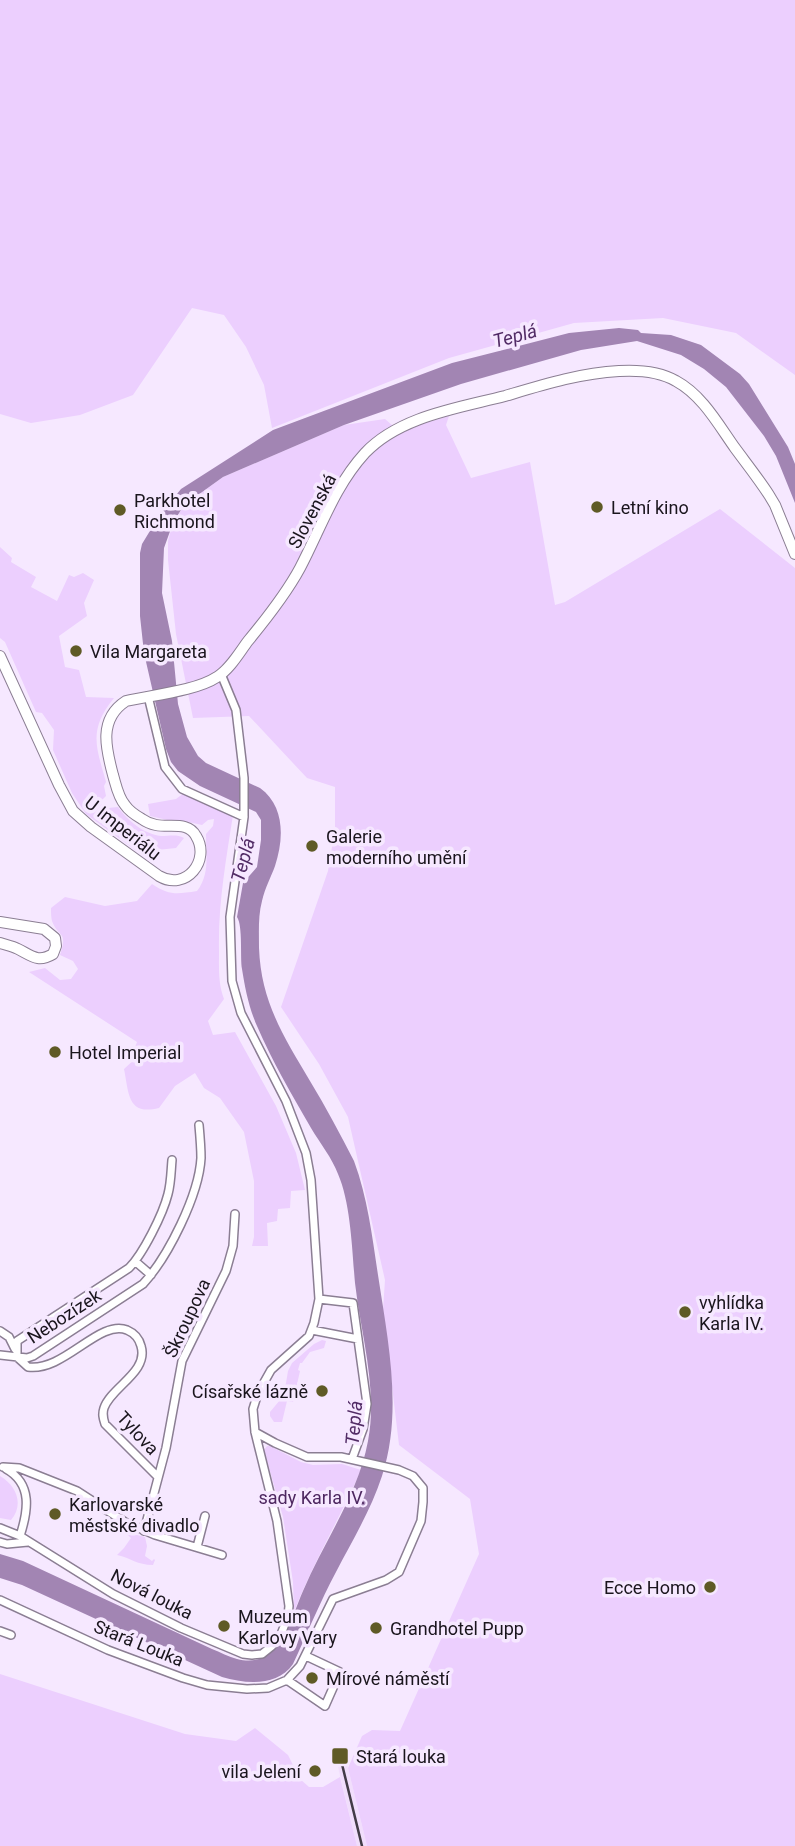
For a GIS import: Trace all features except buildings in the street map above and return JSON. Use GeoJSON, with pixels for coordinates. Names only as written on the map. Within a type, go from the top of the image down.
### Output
{"type":"FeatureCollection","features":[{"type":"Feature","properties":{"kind":"street","name":"Slovenská"},"geometry":{"type":"LineString","coordinates":[[221,674],[271,613],[293,580],[338,489],[366,452],[381,439],[412,423],[440,413],[561,380],[619,371],[648,372],[676,381],[690,391],[715,419],[775,505],[795,554]]}},
{"type":"Feature","properties":{"kind":"street","name":"U Imperiálu"},"geometry":{"type":"LineString","coordinates":[[0,656],[73,811],[159,876],[175,881],[189,875],[199,859],[200,843],[191,830],[180,826],[154,825],[128,810],[121,799],[106,751],[106,734],[113,713],[125,701],[207,682],[221,674]]}},
{"type":"Feature","properties":{"kind":"street"},"geometry":{"type":"LineString","coordinates":[[221,674],[236,710],[244,778],[244,817],[230,917],[232,981],[241,1013],[286,1101],[306,1153],[311,1180],[319,1299],[309,1336],[280,1360],[266,1377],[258,1393],[253,1409],[254,1432],[307,1457],[341,1457],[399,1470],[413,1476],[422,1488],[421,1521],[399,1572],[386,1580],[333,1599],[306,1656],[287,1680],[325,1706],[340,1672],[306,1656]]}},
{"type":"Feature","properties":{"kind":"street"},"geometry":{"type":"LineString","coordinates":[[150,695],[165,767],[182,789],[244,817]]}},
{"type":"Feature","properties":{"kind":"street"},"geometry":{"type":"LineString","coordinates":[[0,922],[44,929],[55,938],[56,946],[53,954],[35,959],[0,943]]}},
{"type":"Feature","properties":{"kind":"street","name":"Nebozízek"},"geometry":{"type":"LineString","coordinates":[[172,1160],[168,1194],[136,1262],[17,1340],[17,1356],[33,1356],[143,1284],[151,1275],[162,1260],[194,1190],[201,1159],[199,1125]]}},
{"type":"Feature","properties":{"kind":"street","name":"Škroupova"},"geometry":{"type":"LineString","coordinates":[[158,1477],[182,1361],[226,1271],[233,1246],[235,1214]]}},
{"type":"Feature","properties":{"kind":"street"},"geometry":{"type":"LineString","coordinates":[[136,1262],[151,1275]]}},
{"type":"Feature","properties":{"kind":"street"},"geometry":{"type":"LineString","coordinates":[[319,1299],[353,1303],[367,1404],[363,1430],[352,1459]]}},
{"type":"Feature","properties":{"kind":"street","name":"Tylova"},"geometry":{"type":"LineString","coordinates":[[17,1356],[29,1367],[40,1367],[56,1362],[109,1330],[118,1328],[136,1336],[142,1349],[141,1361],[104,1405],[102,1415],[104,1424],[158,1477],[144,1531]]}},
{"type":"Feature","properties":{"kind":"street"},"geometry":{"type":"LineString","coordinates":[[312,1330],[358,1339]]}},
{"type":"Feature","properties":{"kind":"street"},"geometry":{"type":"LineString","coordinates":[[0,1331],[13,1342],[17,1356],[0,1355]]}},
{"type":"Feature","properties":{"kind":"street","name":"Nová louka"},"geometry":{"type":"LineString","coordinates":[[0,1528],[20,1536],[113,1594],[181,1628],[243,1654],[262,1654],[279,1637],[288,1616],[289,1606],[277,1521],[254,1432]]}},
{"type":"Feature","properties":{"kind":"street"},"geometry":{"type":"LineString","coordinates":[[2,1466],[19,1468],[77,1491],[125,1522],[161,1538],[222,1555]]}},
{"type":"Feature","properties":{"kind":"street"},"geometry":{"type":"LineString","coordinates":[[2,1466],[13,1472],[26,1493],[26,1514],[20,1536]]}},
{"type":"Feature","properties":{"kind":"street"},"geometry":{"type":"LineString","coordinates":[[197,1547],[205,1516]]}},
{"type":"Feature","properties":{"kind":"street"},"geometry":{"type":"LineString","coordinates":[[0,1542],[29,1542]]}},
{"type":"Feature","properties":{"kind":"street","name":"Stará Louka"},"geometry":{"type":"LineString","coordinates":[[0,1600],[108,1650],[207,1685],[247,1689],[272,1686],[287,1680]]}},
{"type":"Feature","properties":{"kind":"street"},"geometry":{"type":"LineString","coordinates":[[0,1631],[11,1635]]}},
{"type":"Feature","properties":{"kind":"shaded area"},"geometry":{"type":"Polygon","coordinates":[[[619,328],[671,335],[701,345],[740,374],[788,447],[795,464],[795,503],[776,456],[726,387],[681,355],[637,341],[581,350],[461,384],[344,425],[223,477],[184,505],[173,523],[164,548],[162,593],[172,641],[178,704],[187,737],[198,756],[206,763],[260,788],[268,795],[278,813],[280,845],[263,896],[259,918],[259,948],[264,985],[283,1034],[322,1101],[359,1175],[371,1232],[392,1376],[392,1427],[378,1489],[324,1595],[293,1664],[279,1677],[260,1682],[222,1677],[22,1585],[0,1578],[0,1554],[23,1561],[231,1657],[252,1660],[264,1657],[273,1650],[288,1628],[311,1572],[349,1499],[363,1461],[371,1421],[368,1362],[342,1186],[333,1162],[311,1128],[263,1039],[252,1012],[243,976],[237,917],[243,883],[257,867],[261,820],[256,812],[200,786],[178,771],[171,762],[144,653],[140,616],[142,544],[159,516],[181,489],[273,430],[452,363],[569,333],[619,328]]]}},
{"type":"Feature","properties":{"kind":"shaded area"},"geometry":{"type":"Polygon","coordinates":[[[347,1764],[367,1846],[357,1846],[338,1767],[347,1764]]]}},
{"type":"Feature","properties":{"kind":"green space"},"geometry":{"type":"Polygon","coordinates":[[[0,0],[795,0],[795,375],[736,333],[663,318],[574,323],[449,358],[272,428],[264,385],[246,347],[224,315],[192,308],[133,395],[80,415],[31,423],[0,414],[0,0]]]}},
{"type":"Feature","properties":{"kind":"green space"},"geometry":{"type":"Polygon","coordinates":[[[449,416],[446,425],[471,478],[530,462],[555,605],[565,602],[720,509],[795,568],[795,1846],[367,1846],[348,1768],[362,1736],[372,1730],[400,1731],[479,1554],[470,1499],[399,1445],[383,1310],[385,1280],[348,1117],[319,1064],[281,1007],[328,871],[335,829],[335,787],[307,778],[249,716],[193,718],[176,634],[168,541],[172,526],[184,505],[223,477],[344,425],[385,419],[401,433],[449,416]]]}},
{"type":"Feature","properties":{"kind":"green space"},"geometry":{"type":"Polygon","coordinates":[[[0,547],[12,558],[11,562],[36,577],[31,587],[57,601],[69,575],[74,577],[83,573],[94,580],[84,603],[87,616],[59,636],[65,667],[79,670],[86,697],[114,698],[97,729],[97,748],[106,782],[106,796],[102,805],[108,808],[118,807],[132,822],[149,833],[184,838],[176,848],[138,852],[86,814],[72,793],[53,750],[54,730],[42,713],[36,712],[5,642],[0,638],[0,547]]]}},
{"type":"Feature","properties":{"kind":"green space"},"geometry":{"type":"Polygon","coordinates":[[[184,793],[233,815],[223,882],[219,934],[219,975],[224,999],[208,1021],[213,1035],[235,1032],[276,1106],[296,1153],[305,1190],[291,1191],[290,1208],[278,1209],[277,1221],[267,1223],[268,1246],[252,1246],[254,1181],[244,1132],[220,1098],[204,1088],[195,1073],[175,1086],[159,1108],[149,1110],[135,1106],[129,1094],[124,1069],[138,1056],[134,1050],[137,1042],[29,972],[45,968],[60,980],[71,979],[78,969],[73,961],[60,955],[63,938],[52,919],[51,908],[65,897],[105,906],[137,901],[152,884],[174,893],[197,891],[206,871],[206,834],[213,826],[214,819],[202,825],[150,816],[148,804],[176,799],[184,793]]]}},
{"type":"Feature","properties":{"kind":"green space"},"geometry":{"type":"Polygon","coordinates":[[[322,1340],[326,1341],[324,1348],[310,1352],[300,1363],[293,1402],[287,1401],[282,1422],[274,1422],[270,1412],[280,1400],[292,1363],[322,1340]]]}},
{"type":"Feature","properties":{"kind":"green space","name":"sady Karla IV."},"geometry":{"type":"Polygon","coordinates":[[[267,1446],[301,1462],[313,1465],[342,1464],[361,1470],[294,1612],[293,1582],[283,1517],[264,1450],[267,1446]]]}},
{"type":"Feature","properties":{"kind":"green space"},"geometry":{"type":"Polygon","coordinates":[[[0,1476],[11,1485],[17,1496],[17,1508],[11,1520],[0,1518],[0,1476]]]}},
{"type":"Feature","properties":{"kind":"green space"},"geometry":{"type":"Polygon","coordinates":[[[122,1523],[133,1534],[145,1537],[145,1556],[155,1560],[153,1565],[117,1555],[131,1538],[119,1527],[122,1523]]]}},
{"type":"Feature","properties":{"kind":"green space"},"geometry":{"type":"Polygon","coordinates":[[[0,1674],[185,1734],[236,1741],[255,1728],[288,1755],[300,1779],[309,1787],[323,1787],[340,1777],[357,1846],[0,1846],[0,1674]]]}},
{"type":"Feature","properties":{"kind":"railway"},"geometry":{"type":"LineString","coordinates":[[340,1756],[362,1846]]}},
{"type":"Feature","properties":{"kind":"place","name":"Letní kino"},"geometry":{"type":"Point","coordinates":[597,507]}},
{"type":"Feature","properties":{"kind":"place","name":"Parkhotel Richmond"},"geometry":{"type":"Point","coordinates":[120,510]}},
{"type":"Feature","properties":{"kind":"place","name":"Vila Margareta"},"geometry":{"type":"Point","coordinates":[76,651]}},
{"type":"Feature","properties":{"kind":"place","name":"Galerie moderního umění"},"geometry":{"type":"Point","coordinates":[312,846]}},
{"type":"Feature","properties":{"kind":"place","name":"Hotel Imperial"},"geometry":{"type":"Point","coordinates":[55,1052]}},
{"type":"Feature","properties":{"kind":"place","name":"vyhlídka Karla IV."},"geometry":{"type":"Point","coordinates":[685,1312]}},
{"type":"Feature","properties":{"kind":"place","name":"Císařské lázně"},"geometry":{"type":"Point","coordinates":[322,1391]}},
{"type":"Feature","properties":{"kind":"place","name":"Karlovarské městské divadlo"},"geometry":{"type":"Point","coordinates":[55,1514]}},
{"type":"Feature","properties":{"kind":"place","name":"Ecce Homo"},"geometry":{"type":"Point","coordinates":[710,1587]}},
{"type":"Feature","properties":{"kind":"place","name":"Muzeum Karlovy Vary"},"geometry":{"type":"Point","coordinates":[224,1626]}},
{"type":"Feature","properties":{"kind":"place","name":"Grandhotel Pupp"},"geometry":{"type":"Point","coordinates":[376,1628]}},
{"type":"Feature","properties":{"kind":"place","name":"Mírové náměstí"},"geometry":{"type":"Point","coordinates":[312,1678]}},
{"type":"Feature","properties":{"kind":"place","name":"Stará louka"},"geometry":{"type":"Point","coordinates":[340,1756]}},
{"type":"Feature","properties":{"kind":"place","name":"vila Jelení"},"geometry":{"type":"Point","coordinates":[315,1771]}},
{"type":"Feature","properties":{"kind":"water label","name":"Teplá"},"geometry":{"type":"Point","coordinates":[515,336]}},
{"type":"Feature","properties":{"kind":"water label","name":"Teplá"},"geometry":{"type":"Point","coordinates":[243,860]}},
{"type":"Feature","properties":{"kind":"water label","name":"Teplá"},"geometry":{"type":"Point","coordinates":[354,1423]}}]}
